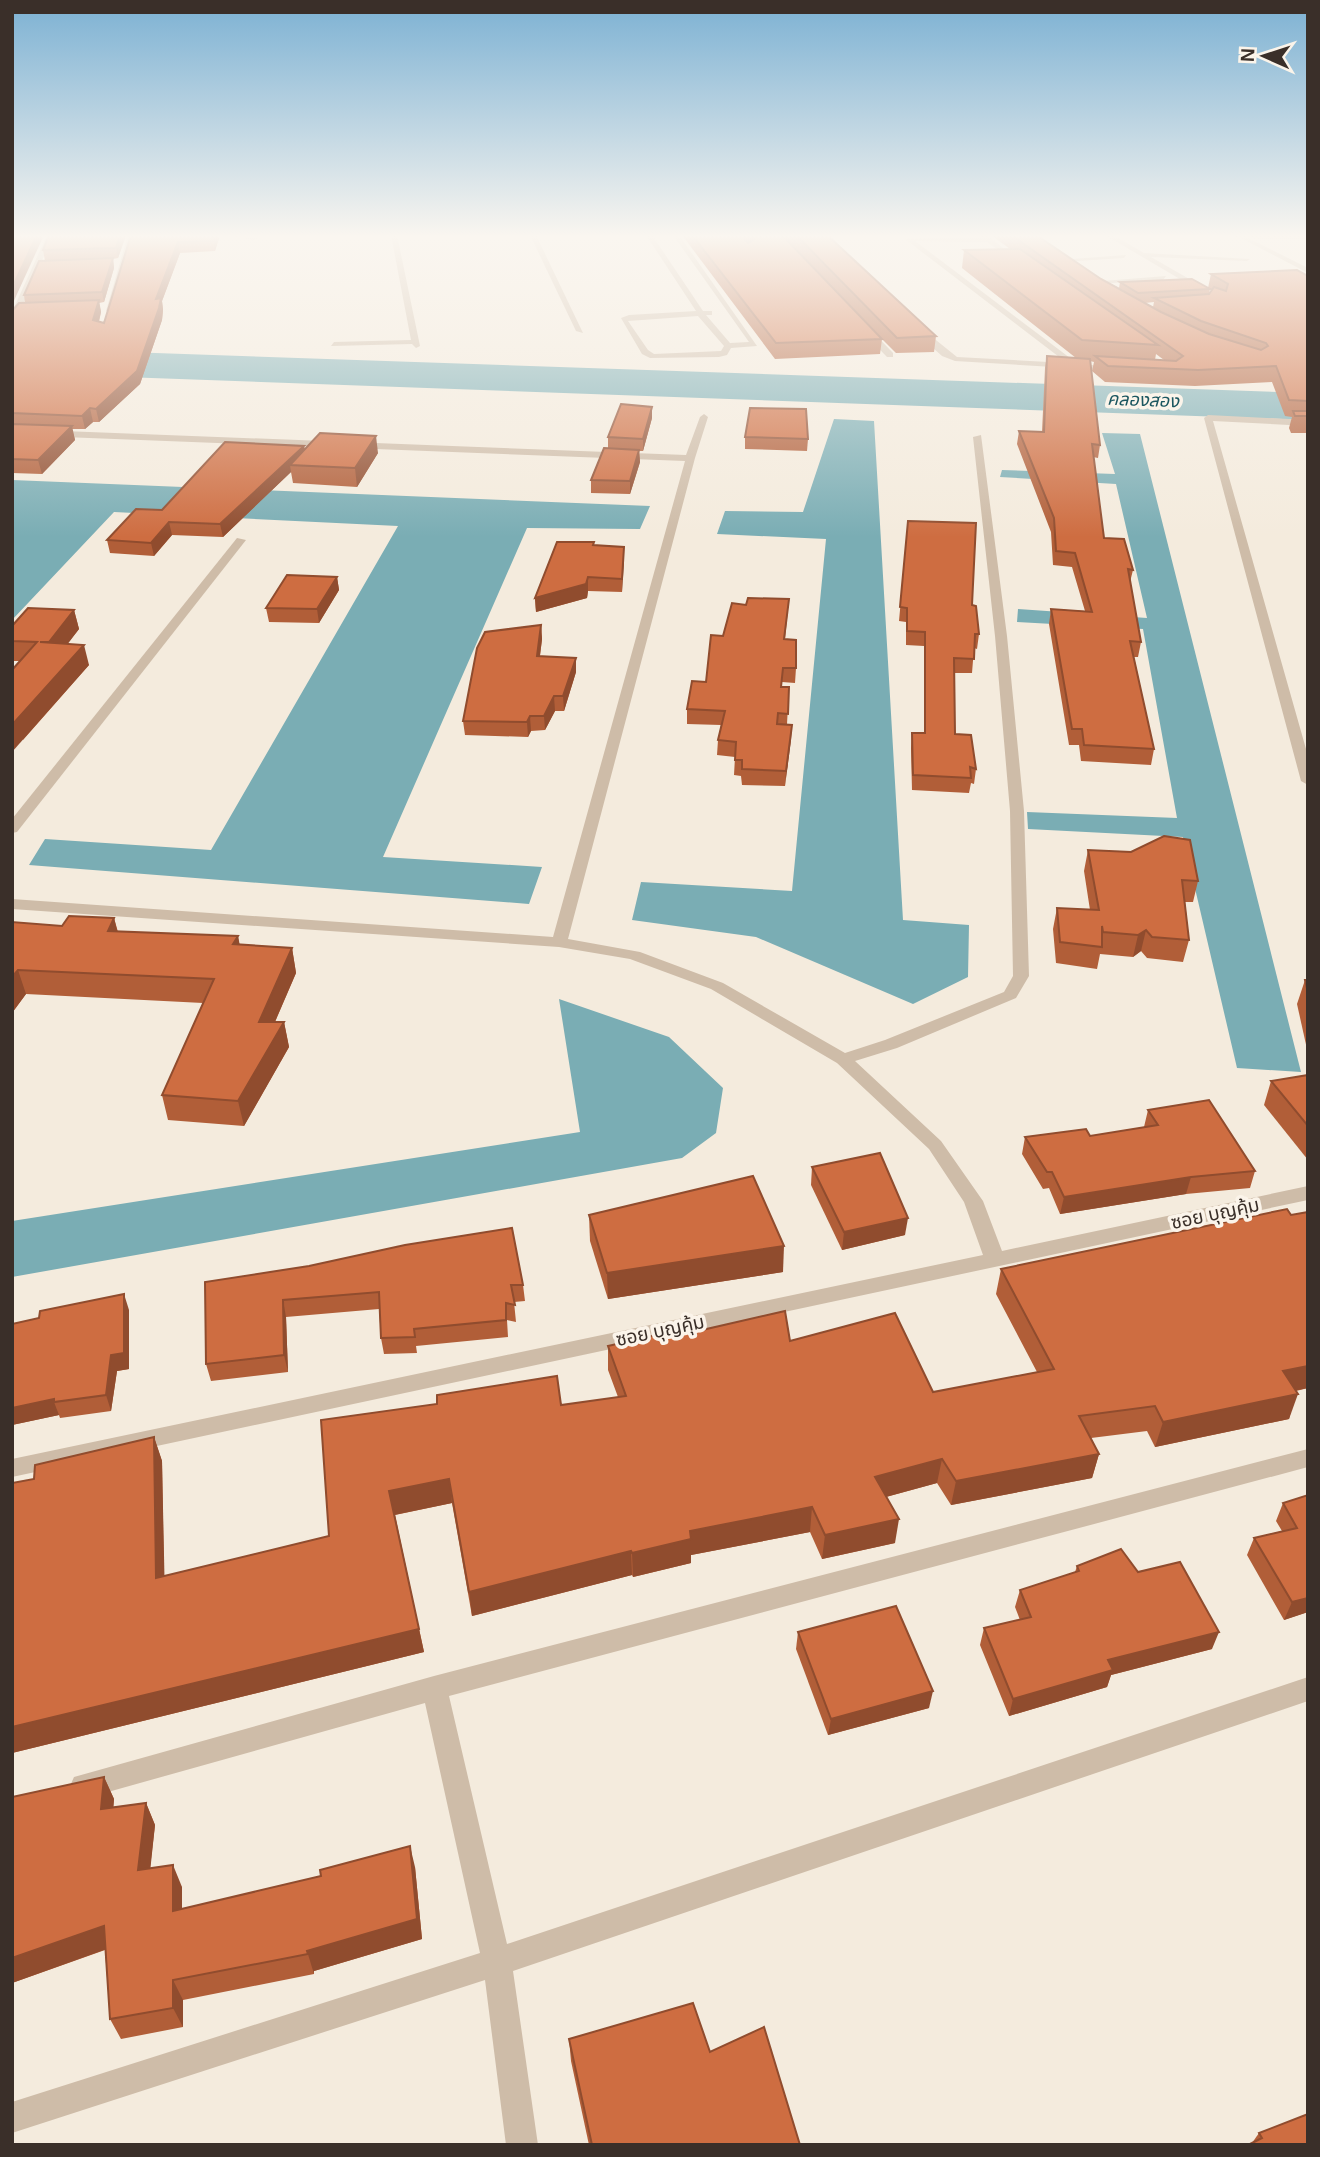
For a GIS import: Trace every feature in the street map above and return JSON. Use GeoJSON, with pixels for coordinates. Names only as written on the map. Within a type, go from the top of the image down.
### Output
{"type":"FeatureCollection","features":[{"type":"Feature","properties":{"kind":"street"},"geometry":{"type":"LineString","coordinates":[[334,344],[415,344],[413,336]]}},
{"type":"Feature","properties":{"kind":"street"},"geometry":{"type":"LineString","coordinates":[[634,336],[645,352],[653,356],[719,355],[724,354],[728,346]]}},
{"type":"Feature","properties":{"kind":"street"},"geometry":{"type":"LineString","coordinates":[[719,336],[728,346]]}},
{"type":"Feature","properties":{"kind":"street"},"geometry":{"type":"LineString","coordinates":[[728,346],[754,344],[749,336]]}},
{"type":"Feature","properties":{"kind":"street"},"geometry":{"type":"LineString","coordinates":[[872,336],[890,355]]}},
{"type":"Feature","properties":{"kind":"street"},"geometry":{"type":"LineString","coordinates":[[924,336],[944,354],[955,359],[1132,370]]}},
{"type":"Feature","properties":{"kind":"street"},"geometry":{"type":"LineString","coordinates":[[1035,336],[1077,367]]}},
{"type":"Feature","properties":{"kind":"street"},"geometry":{"type":"LineString","coordinates":[[559,942],[690,458],[704,417]]}},
{"type":"Feature","properties":{"kind":"street"},"geometry":{"type":"LineString","coordinates":[[1308,423],[1208,418],[1308,781]]}},
{"type":"Feature","properties":{"kind":"street"},"geometry":{"type":"LineString","coordinates":[[12,432],[690,458]]}},
{"type":"Feature","properties":{"kind":"street"},"geometry":{"type":"LineString","coordinates":[[843,1059],[891,1044],[1010,995],[1021,976],[1017,811],[1001,636],[978,437]]}},
{"type":"Feature","properties":{"kind":"street"},"geometry":{"type":"LineString","coordinates":[[12,829],[241,540]]}},
{"type":"Feature","properties":{"kind":"street"},"geometry":{"type":"LineString","coordinates":[[12,904],[559,942],[634,955],[717,986],[843,1059],[935,1145],[973,1201],[995,1259]]}},
{"type":"Feature","properties":{"kind":"street","name":"ซอย บุญคุ้ม"},"geometry":{"type":"LineString","coordinates":[[12,1468],[1308,1193]]}},
{"type":"Feature","properties":{"kind":"street"},"geometry":{"type":"LineString","coordinates":[[65,1791],[434,1688],[1308,1458]]}},
{"type":"Feature","properties":{"kind":"street"},"geometry":{"type":"LineString","coordinates":[[434,1688],[497,1962],[522,2145]]}},
{"type":"Feature","properties":{"kind":"street"},"geometry":{"type":"LineString","coordinates":[[12,2118],[497,1962],[1308,1689]]}},
{"type":"Feature","properties":{"kind":"water","name":"คลองสอง"},"geometry":{"type":"Polygon","coordinates":[[[12,348],[1308,393],[1308,420],[12,373],[12,348]]]}},
{"type":"Feature","properties":{"kind":"water"},"geometry":{"type":"Polygon","coordinates":[[[834,419],[874,421],[903,920],[969,925],[968,977],[913,1004],[756,937],[632,920],[641,882],[792,891],[826,539],[717,534],[725,511],[803,512],[834,419]]]}},
{"type":"Feature","properties":{"kind":"water"},"geometry":{"type":"Polygon","coordinates":[[[1102,433],[1140,434],[1301,1072],[1237,1068],[1183,837],[1028,829],[1027,812],[1177,818],[1143,629],[1017,622],[1018,609],[1147,618],[1116,484],[1000,477],[1002,470],[1115,474],[1102,433]]]}},
{"type":"Feature","properties":{"kind":"water"},"geometry":{"type":"Polygon","coordinates":[[[12,480],[650,506],[640,529],[527,528],[383,857],[542,867],[529,904],[29,865],[45,839],[211,850],[398,526],[114,512],[12,620],[12,480]]]}},
{"type":"Feature","properties":{"kind":"water"},"geometry":{"type":"Polygon","coordinates":[[[559,999],[669,1037],[723,1088],[716,1133],[682,1158],[12,1277],[12,1221],[580,1132],[559,999]]]}},
{"type":"Feature","properties":{"kind":"building"},"geometry":{"type":"Polygon","coordinates":[[[12,336],[149,336],[137,371],[96,409],[90,408],[82,416],[12,413],[12,336]]]}},
{"type":"Feature","properties":{"kind":"building"},"geometry":{"type":"Polygon","coordinates":[[[770,336],[879,336],[882,339],[776,343],[770,336]]]}},
{"type":"Feature","properties":{"kind":"building"},"geometry":{"type":"Polygon","coordinates":[[[895,336],[936,336],[897,338],[895,336]]]}},
{"type":"Feature","properties":{"kind":"building"},"geometry":{"type":"Polygon","coordinates":[[[1076,336],[1145,336],[1158,345],[1082,340],[1076,336]]]}},
{"type":"Feature","properties":{"kind":"building"},"geometry":{"type":"Polygon","coordinates":[[[1154,336],[1214,336],[1261,350],[1268,346],[1266,343],[1244,336],[1308,336],[1308,401],[1289,400],[1276,366],[1198,370],[1108,366],[1095,356],[1176,361],[1183,356],[1154,336]]]}},
{"type":"Feature","properties":{"kind":"building"},"geometry":{"type":"Polygon","coordinates":[[[1047,356],[1090,359],[1100,445],[1092,444],[1104,538],[1124,539],[1133,570],[1128,569],[1141,642],[1130,641],[1154,749],[1084,745],[1082,729],[1072,729],[1051,609],[1092,612],[1075,553],[1056,551],[1054,518],[1019,431],[1044,432],[1047,356]]]}},
{"type":"Feature","properties":{"kind":"building"},"geometry":{"type":"Polygon","coordinates":[[[621,404],[652,407],[643,439],[608,437],[621,404]]]}},
{"type":"Feature","properties":{"kind":"building"},"geometry":{"type":"Polygon","coordinates":[[[750,408],[806,409],[808,439],[745,437],[750,408]]]}},
{"type":"Feature","properties":{"kind":"building"},"geometry":{"type":"Polygon","coordinates":[[[1293,411],[1308,411],[1308,416],[1295,416],[1293,411]]]}},
{"type":"Feature","properties":{"kind":"building"},"geometry":{"type":"Polygon","coordinates":[[[12,424],[72,426],[38,460],[12,459],[12,424]]]}},
{"type":"Feature","properties":{"kind":"building"},"geometry":{"type":"Polygon","coordinates":[[[320,433],[376,436],[355,468],[290,465],[320,433]]]}},
{"type":"Feature","properties":{"kind":"building"},"geometry":{"type":"Polygon","coordinates":[[[225,442],[304,446],[220,524],[169,522],[151,543],[107,540],[136,509],[162,510],[225,442]]]}},
{"type":"Feature","properties":{"kind":"building"},"geometry":{"type":"Polygon","coordinates":[[[604,448],[639,450],[630,481],[591,480],[604,448]]]}},
{"type":"Feature","properties":{"kind":"building"},"geometry":{"type":"Polygon","coordinates":[[[908,521],[976,523],[972,605],[976,606],[979,634],[975,634],[974,659],[954,658],[955,734],[971,735],[976,769],[970,767],[971,778],[913,775],[912,733],[925,733],[925,632],[907,631],[907,608],[900,607],[908,521]]]}},
{"type":"Feature","properties":{"kind":"building"},"geometry":{"type":"Polygon","coordinates":[[[557,542],[594,542],[593,545],[624,547],[622,579],[588,577],[586,584],[535,598],[557,542]]]}},
{"type":"Feature","properties":{"kind":"building"},"geometry":{"type":"Polygon","coordinates":[[[287,575],[337,577],[317,609],[266,608],[287,575]]]}},
{"type":"Feature","properties":{"kind":"building"},"geometry":{"type":"Polygon","coordinates":[[[748,598],[789,599],[784,639],[796,640],[796,668],[783,668],[781,687],[789,687],[788,714],[778,713],[777,724],[792,725],[786,771],[742,769],[742,760],[735,760],[736,742],[718,740],[725,711],[687,709],[692,681],[706,682],[711,635],[723,636],[732,603],[746,605],[748,598]]]}},
{"type":"Feature","properties":{"kind":"building"},"geometry":{"type":"Polygon","coordinates":[[[28,608],[74,610],[49,642],[40,642],[84,645],[12,725],[12,670],[37,642],[12,641],[12,626],[28,608]]]}},
{"type":"Feature","properties":{"kind":"building"},"geometry":{"type":"Polygon","coordinates":[[[541,625],[537,656],[576,658],[563,696],[554,696],[544,716],[530,716],[527,722],[463,721],[477,648],[485,632],[541,625]]]}},
{"type":"Feature","properties":{"kind":"building"},"geometry":{"type":"Polygon","coordinates":[[[1164,836],[1190,840],[1198,881],[1182,880],[1189,940],[1152,937],[1146,930],[1138,935],[1103,932],[1102,926],[1102,947],[1060,942],[1057,908],[1099,910],[1088,850],[1131,852],[1164,836]]]}},
{"type":"Feature","properties":{"kind":"building"},"geometry":{"type":"Polygon","coordinates":[[[69,916],[114,918],[108,931],[238,936],[233,944],[292,948],[259,1022],[284,1022],[238,1101],[162,1095],[214,979],[18,970],[12,977],[12,922],[62,926],[69,916]]]}},
{"type":"Feature","properties":{"kind":"building"},"geometry":{"type":"Polygon","coordinates":[[[1308,1075],[1308,1126],[1271,1081],[1308,1075]]]}},
{"type":"Feature","properties":{"kind":"building"},"geometry":{"type":"Polygon","coordinates":[[[1209,1100],[1255,1171],[1191,1177],[1064,1197],[1052,1172],[1047,1172],[1025,1137],[1086,1129],[1090,1136],[1158,1125],[1148,1110],[1209,1100]]]}},
{"type":"Feature","properties":{"kind":"building"},"geometry":{"type":"Polygon","coordinates":[[[880,1153],[908,1218],[844,1232],[812,1167],[880,1153]]]}},
{"type":"Feature","properties":{"kind":"building"},"geometry":{"type":"Polygon","coordinates":[[[753,1176],[784,1246],[607,1273],[589,1215],[753,1176]]]}},
{"type":"Feature","properties":{"kind":"building"},"geometry":{"type":"Polygon","coordinates":[[[1287,1209],[1291,1215],[1308,1212],[1308,1366],[1283,1371],[1298,1394],[1163,1422],[1155,1406],[1079,1416],[1099,1454],[956,1481],[942,1459],[875,1477],[899,1519],[825,1535],[812,1507],[690,1531],[691,1539],[632,1553],[631,1551],[469,1592],[449,1479],[389,1491],[419,1629],[12,1727],[12,1483],[34,1479],[35,1465],[154,1437],[156,1578],[329,1536],[321,1420],[437,1404],[437,1395],[557,1376],[561,1405],[626,1396],[608,1346],[700,1325],[702,1330],[785,1311],[790,1341],[895,1313],[933,1392],[1054,1369],[1001,1269],[1287,1209]]]}},
{"type":"Feature","properties":{"kind":"building"},"geometry":{"type":"Polygon","coordinates":[[[512,1228],[523,1285],[511,1285],[515,1305],[506,1303],[506,1320],[414,1329],[415,1337],[381,1338],[379,1292],[283,1300],[284,1355],[206,1364],[205,1282],[309,1266],[405,1245],[512,1228]]]}},
{"type":"Feature","properties":{"kind":"building"},"geometry":{"type":"Polygon","coordinates":[[[124,1294],[124,1353],[111,1355],[106,1395],[54,1402],[54,1399],[12,1408],[12,1324],[39,1318],[40,1311],[124,1294]]]}},
{"type":"Feature","properties":{"kind":"building"},"geometry":{"type":"Polygon","coordinates":[[[1308,1495],[1308,1598],[1292,1602],[1254,1538],[1297,1528],[1283,1503],[1308,1495]]]}},
{"type":"Feature","properties":{"kind":"building"},"geometry":{"type":"Polygon","coordinates":[[[1121,1549],[1138,1572],[1180,1562],[1219,1632],[1108,1660],[1113,1670],[1013,1699],[984,1628],[1031,1617],[1020,1590],[1079,1571],[1077,1566],[1121,1549]]]}},
{"type":"Feature","properties":{"kind":"building"},"geometry":{"type":"Polygon","coordinates":[[[896,1606],[933,1691],[831,1719],[798,1632],[896,1606]]]}},
{"type":"Feature","properties":{"kind":"building"},"geometry":{"type":"Polygon","coordinates":[[[104,1777],[101,1809],[146,1803],[138,1870],[173,1865],[173,1911],[321,1876],[320,1870],[410,1846],[417,1919],[307,1951],[308,1954],[173,1980],[173,2008],[110,2019],[104,1926],[12,1958],[12,1797],[104,1777]]]}},
{"type":"Feature","properties":{"kind":"building"},"geometry":{"type":"Polygon","coordinates":[[[693,2003],[710,2052],[764,2027],[800,2145],[592,2145],[569,2039],[693,2003]]]}},
{"type":"Feature","properties":{"kind":"building"},"geometry":{"type":"Polygon","coordinates":[[[1308,2114],[1308,2145],[1248,2145],[1262,2138],[1259,2133],[1308,2114]]]}}]}
